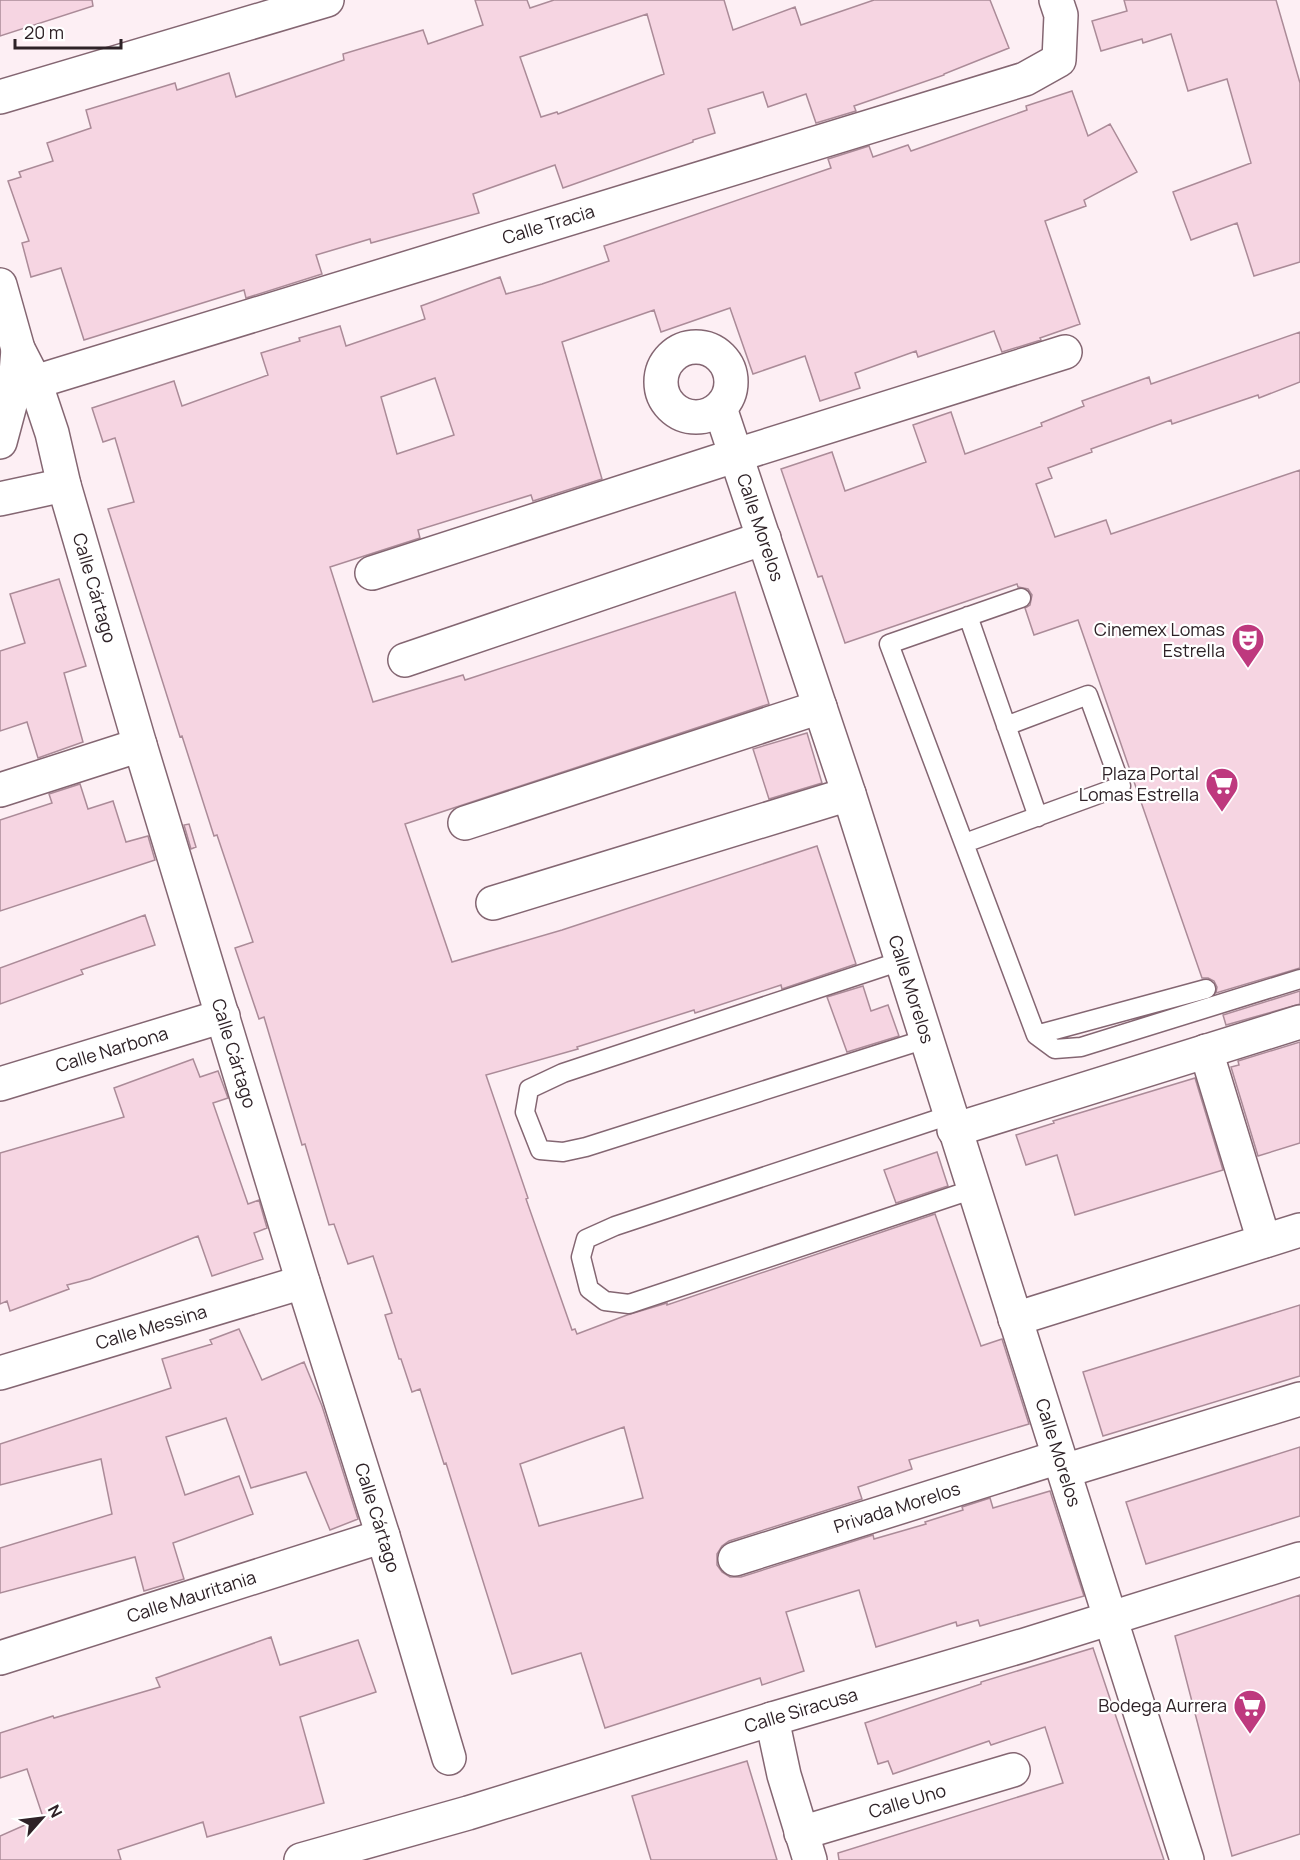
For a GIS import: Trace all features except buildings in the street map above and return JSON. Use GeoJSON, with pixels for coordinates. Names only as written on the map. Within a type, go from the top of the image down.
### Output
{"type":"FeatureCollection","features":[{"type":"Feature","properties":{"kind":"street"},"geometry":{"type":"LineString","coordinates":[[0,97],[327,0]]}},
{"type":"Feature","properties":{"kind":"street","name":"Calle Tracia"},"geometry":{"type":"LineString","coordinates":[[35,382],[1025,79],[1059,60],[1061,15],[1056,0]]}},
{"type":"Feature","properties":{"kind":"street","name":"Calle Cártago"},"geometry":{"type":"LineString","coordinates":[[0,285],[18,349],[35,382],[52,433],[64,485],[140,745],[303,1282],[383,1536],[448,1758]]}},
{"type":"Feature","properties":{"kind":"street","name":"Calle Cártago"},"geometry":{"type":"LineString","coordinates":[[0,442],[15,386],[18,349]]}},
{"type":"Feature","properties":{"kind":"street"},"geometry":{"type":"LineString","coordinates":[[372,573],[1065,352]]}},
{"type":"Feature","properties":{"kind":"street","name":"Calle Morelos"},"geometry":{"type":"LineString","coordinates":[[720,408],[849,794],[1186,1860]]}},
{"type":"Feature","properties":{"kind":"street"},"geometry":{"type":"LineString","coordinates":[[0,499],[64,485]]}},
{"type":"Feature","properties":{"kind":"street"},"geometry":{"type":"LineString","coordinates":[[405,660],[764,538]]}},
{"type":"Feature","properties":{"kind":"street"},"geometry":{"type":"LineString","coordinates":[[465,823],[820,707]]}},
{"type":"Feature","properties":{"kind":"street"},"geometry":{"type":"LineString","coordinates":[[0,790],[140,745]]}},
{"type":"Feature","properties":{"kind":"street"},"geometry":{"type":"LineString","coordinates":[[493,903],[849,794]]}},
{"type":"Feature","properties":{"kind":"street","name":"Calle Narbona"},"geometry":{"type":"LineString","coordinates":[[0,1084],[223,1016]]}},
{"type":"Feature","properties":{"kind":"street"},"geometry":{"type":"LineString","coordinates":[[952,1122],[1206,1052],[1300,1022]]}},
{"type":"Feature","properties":{"kind":"street"},"geometry":{"type":"LineString","coordinates":[[1206,1052],[1264,1241]]}},
{"type":"Feature","properties":{"kind":"street"},"geometry":{"type":"LineString","coordinates":[[1015,1319],[1300,1230]]}},
{"type":"Feature","properties":{"kind":"street","name":"Calle Messina"},"geometry":{"type":"LineString","coordinates":[[0,1373],[303,1282]]}},
{"type":"Feature","properties":{"kind":"street","name":"Privada Morelos"},"geometry":{"type":"LineString","coordinates":[[735,1558],[1061,1464],[1300,1399]]}},
{"type":"Feature","properties":{"kind":"street","name":"Calle Mauritania"},"geometry":{"type":"LineString","coordinates":[[0,1658],[383,1536]]}},
{"type":"Feature","properties":{"kind":"street","name":"Calle Siracusa"},"geometry":{"type":"LineString","coordinates":[[301,1860],[468,1813],[772,1719],[1025,1645],[1300,1559]]}},
{"type":"Feature","properties":{"kind":"street"},"geometry":{"type":"LineString","coordinates":[[772,1719],[784,1775],[806,1846]]}},
{"type":"Feature","properties":{"kind":"street","name":"Calle Uno"},"geometry":{"type":"LineString","coordinates":[[806,1846],[1012,1770]]}},
{"type":"Feature","properties":{"kind":"lane"},"geometry":{"type":"LineString","coordinates":[[1022,598],[889,644],[1036,1035],[1055,1049],[1081,1047],[1300,979]]}},
{"type":"Feature","properties":{"kind":"lane"},"geometry":{"type":"LineString","coordinates":[[968,616],[1038,817]]}},
{"type":"Feature","properties":{"kind":"lane"},"geometry":{"type":"LineString","coordinates":[[965,843],[1122,786],[1088,695],[1006,726]]}},
{"type":"Feature","properties":{"kind":"lane"},"geometry":{"type":"LineString","coordinates":[[901,961],[563,1073],[530,1089],[525,1112],[540,1150],[563,1152],[586,1147],[926,1039]]}},
{"type":"Feature","properties":{"kind":"lane"},"geometry":{"type":"LineString","coordinates":[[1036,1035],[1206,989]]}},
{"type":"Feature","properties":{"kind":"lane"},"geometry":{"type":"LineString","coordinates":[[952,1122],[615,1226],[586,1239],[580,1257],[589,1289],[605,1301],[629,1304],[974,1188]]}},
{"type":"Feature","properties":{"kind":"place","name":"Cinemex Lomas Estrella"},"geometry":{"type":"Point","coordinates":[1248,669]}},
{"type":"Feature","properties":{"kind":"place","name":"Plaza Portal Lomas Estrella"},"geometry":{"type":"Point","coordinates":[1222,813]}},
{"type":"Feature","properties":{"kind":"place","name":"Bodega Aurrera"},"geometry":{"type":"Point","coordinates":[1250,1735]}}]}
